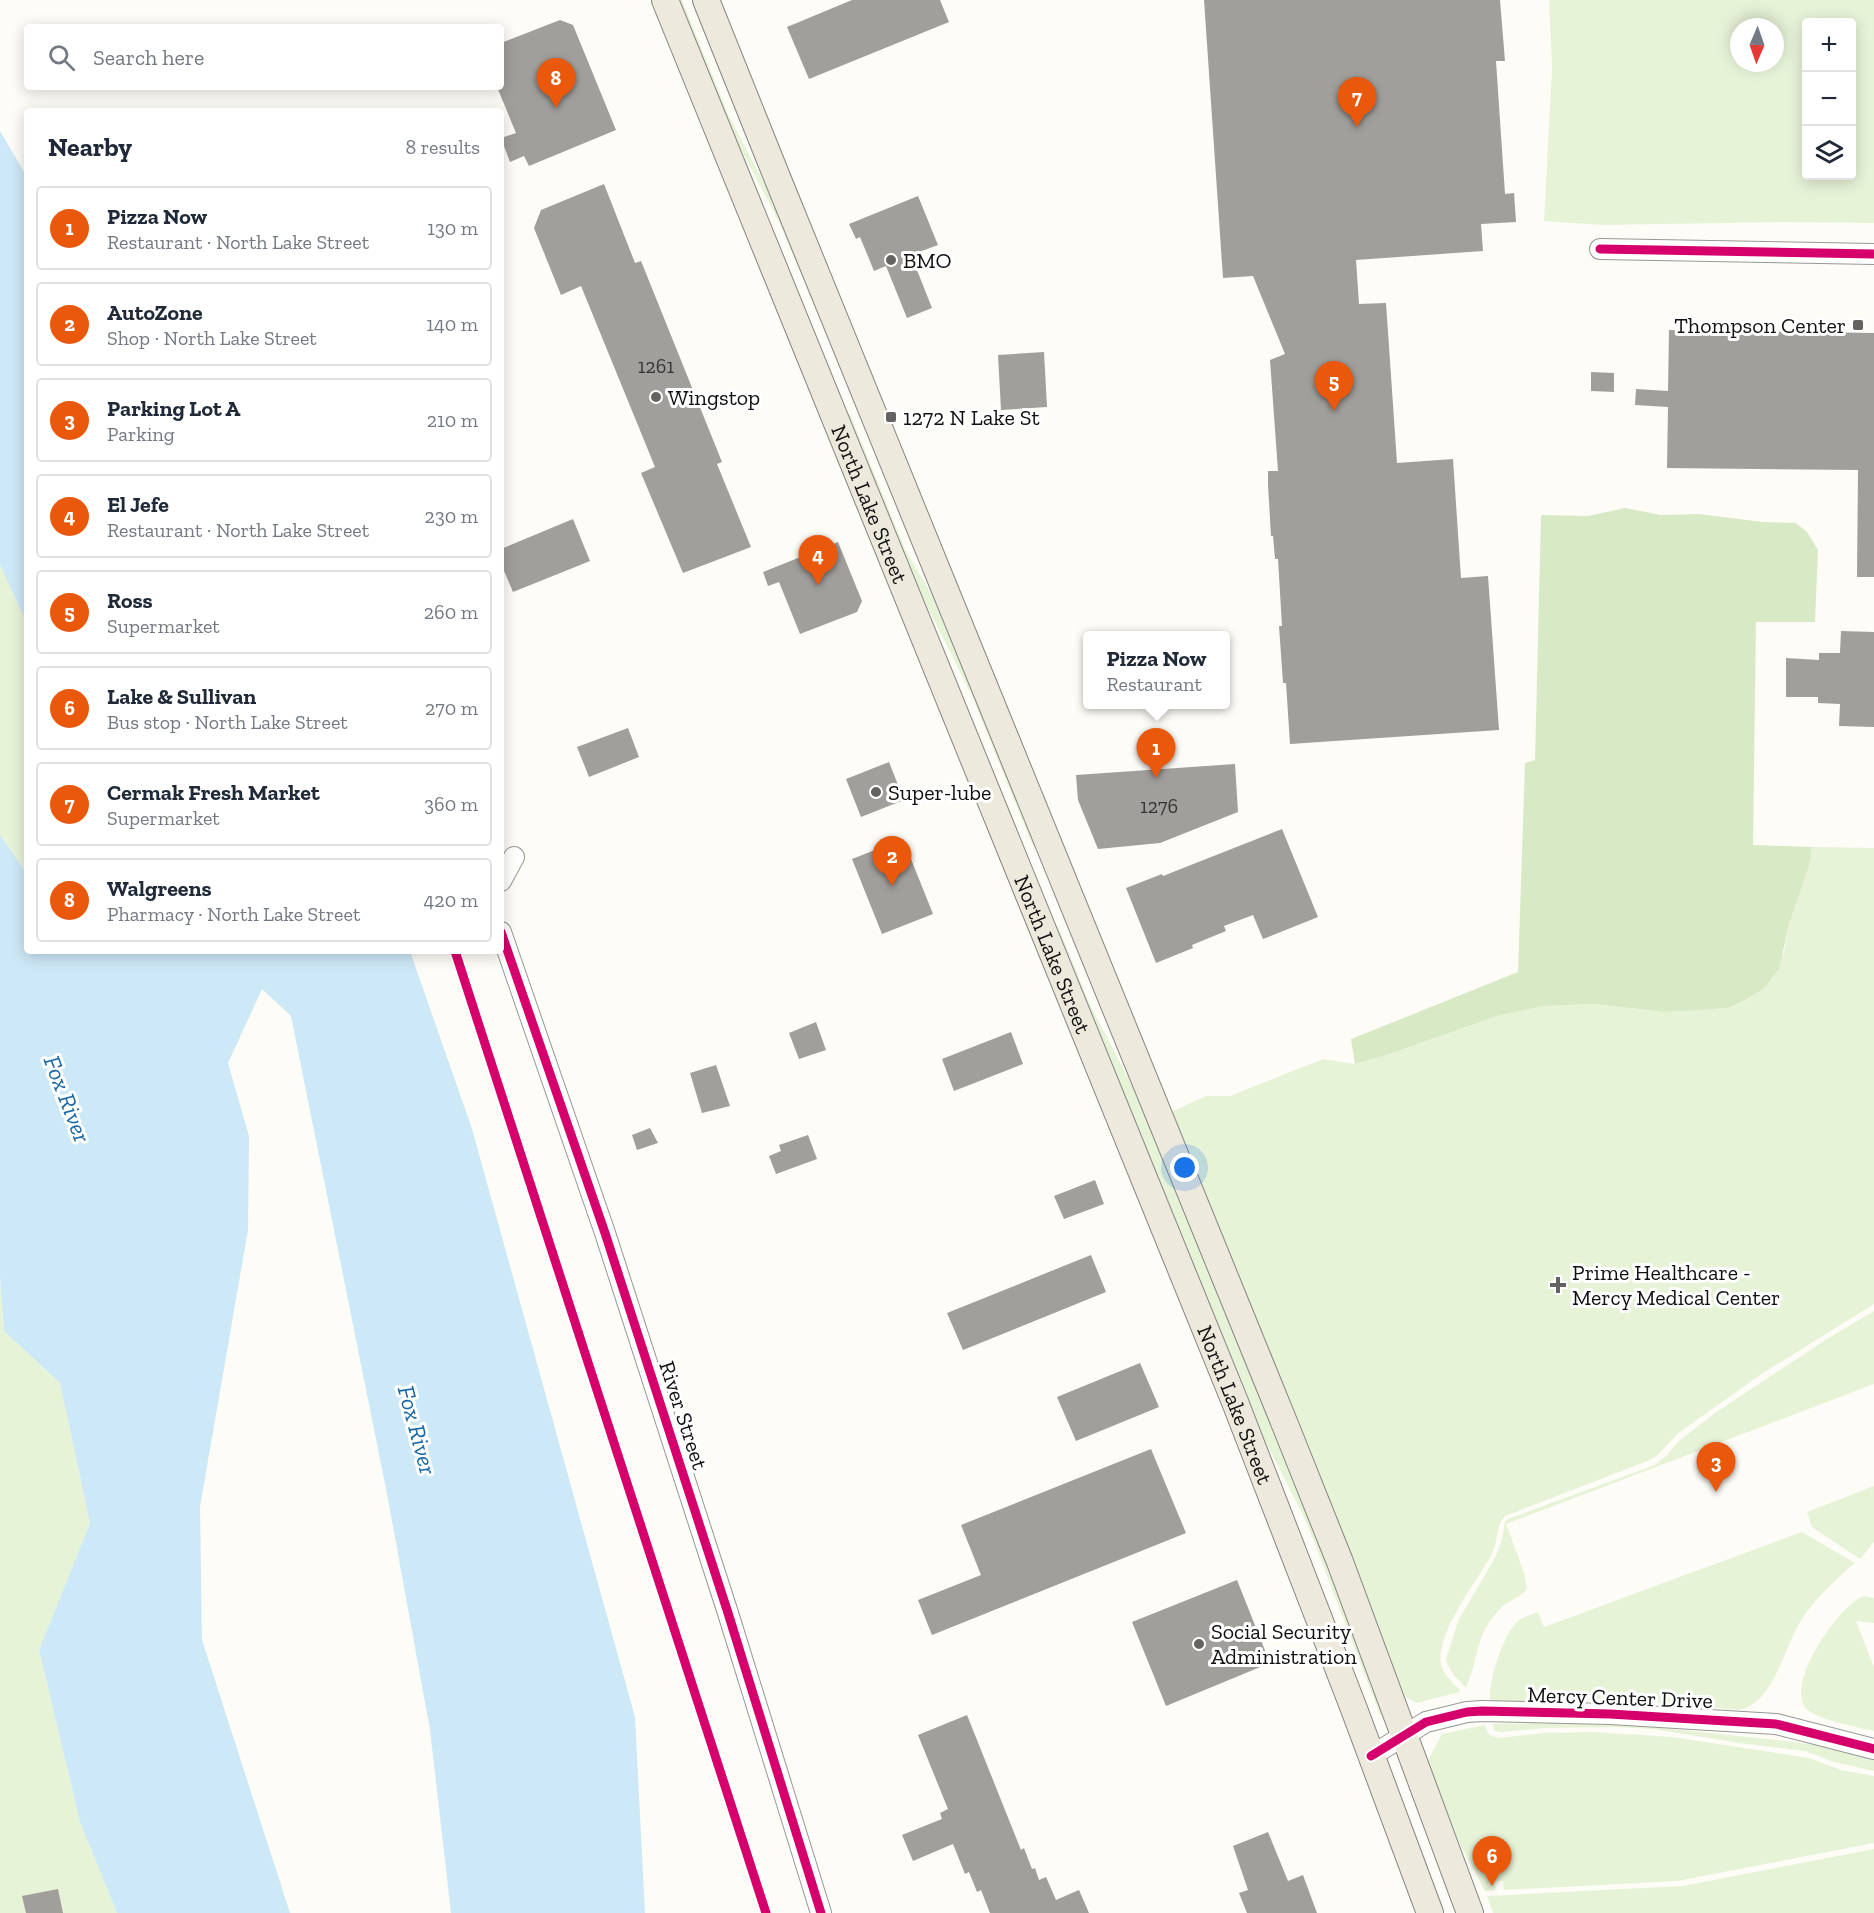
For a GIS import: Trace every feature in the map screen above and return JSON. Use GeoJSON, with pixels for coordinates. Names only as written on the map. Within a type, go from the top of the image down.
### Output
{"type":"FeatureCollection","features":[{"type":"Feature","properties":{"kind":"main road","name":"North Lake Street"},"geometry":{"type":"LineString","coordinates":[[664,0],[1227,1381],[1430,1913]]}},
{"type":"Feature","properties":{"kind":"main road","name":"North Lake Street"},"geometry":{"type":"LineString","coordinates":[[706,0],[1340,1562],[1470,1913]]}},
{"type":"Feature","properties":{"kind":"street"},"geometry":{"type":"LineString","coordinates":[[1600,249],[1874,255]]}},
{"type":"Feature","properties":{"kind":"street"},"geometry":{"type":"LineString","coordinates":[[504,875],[514,857]]}},
{"type":"Feature","properties":{"kind":"street","name":"River Street"},"geometry":{"type":"LineString","coordinates":[[504,941],[609,1244],[821,1913]]}},
{"type":"Feature","properties":{"kind":"street","name":"Mercy Center Drive"},"geometry":{"type":"LineString","coordinates":[[1371,1756],[1426,1722],[1467,1712],[1610,1714],[1776,1724],[1874,1749]]}},
{"type":"Feature","properties":{"kind":"green space"},"geometry":{"type":"Polygon","coordinates":[[[677,0],[682,0],[728,114],[773,200],[831,339],[829,341],[780,224],[730,128],[677,0]]]}},
{"type":"Feature","properties":{"kind":"green space"},"geometry":{"type":"Polygon","coordinates":[[[1549,0],[1874,0],[1874,223],[1603,225],[1544,221],[1552,68],[1549,0]]]}},
{"type":"Feature","properties":{"kind":"green space"},"geometry":{"type":"Polygon","coordinates":[[[850,414],[905,549],[940,609],[1037,846],[1034,847],[1031,842],[972,696],[910,572],[846,416],[850,414]]]}},
{"type":"Feature","properties":{"kind":"green space"},"geometry":{"type":"Polygon","coordinates":[[[1625,508],[1661,515],[1699,514],[1762,522],[1796,523],[1807,532],[1818,550],[1815,622],[1756,622],[1753,845],[1812,847],[1809,866],[1789,924],[1779,969],[1762,990],[1728,1008],[1664,1012],[1594,1004],[1543,1006],[1500,1015],[1355,1064],[1351,1039],[1518,972],[1525,763],[1535,760],[1541,515],[1588,516],[1625,508]]]}},
{"type":"Feature","properties":{"kind":"green space"},"geometry":{"type":"Polygon","coordinates":[[[0,565],[24,617],[24,870],[0,835],[0,565]]]}},
{"type":"Feature","properties":{"kind":"green space"},"geometry":{"type":"Polygon","coordinates":[[[1812,847],[1874,848],[1874,1304],[1763,1373],[1677,1434],[1658,1455],[1650,1460],[1505,1516],[1500,1524],[1495,1547],[1452,1621],[1441,1650],[1442,1668],[1460,1692],[1417,1703],[1403,1696],[1171,1112],[1206,1096],[1230,1096],[1323,1059],[1355,1064],[1521,1010],[1543,1006],[1594,1004],[1664,1012],[1728,1008],[1743,1002],[1762,990],[1784,952],[1789,924],[1809,866],[1812,847]]]}},
{"type":"Feature","properties":{"kind":"green space"},"geometry":{"type":"Polygon","coordinates":[[[1058,926],[1090,1005],[1149,1118],[1284,1453],[1384,1712],[1380,1715],[1315,1544],[1303,1515],[1262,1435],[1054,927],[1058,926]]]}},
{"type":"Feature","properties":{"kind":"green space"},"geometry":{"type":"Polygon","coordinates":[[[0,1277],[4,1331],[60,1383],[90,1523],[39,1650],[80,1822],[117,1913],[0,1913],[0,1277]]]}},
{"type":"Feature","properties":{"kind":"green space"},"geometry":{"type":"Polygon","coordinates":[[[1874,1311],[1874,1384],[1506,1524],[1524,1573],[1527,1589],[1503,1606],[1492,1618],[1482,1637],[1466,1688],[1449,1667],[1446,1659],[1459,1619],[1496,1556],[1505,1522],[1508,1519],[1655,1465],[1680,1440],[1715,1413],[1827,1339],[1874,1311]]]}},
{"type":"Feature","properties":{"kind":"green space"},"geometry":{"type":"Polygon","coordinates":[[[1874,1486],[1874,1542],[1860,1559],[1812,1527],[1807,1512],[1874,1486]]]}},
{"type":"Feature","properties":{"kind":"green space"},"geometry":{"type":"Polygon","coordinates":[[[1802,1532],[1855,1563],[1828,1588],[1804,1616],[1770,1686],[1750,1706],[1737,1710],[1608,1699],[1556,1699],[1495,1704],[1490,1699],[1492,1681],[1502,1647],[1512,1628],[1521,1619],[1538,1612],[1544,1627],[1802,1532]]]}},
{"type":"Feature","properties":{"kind":"green space"},"geometry":{"type":"Polygon","coordinates":[[[1863,1596],[1874,1598],[1874,1623],[1856,1621],[1874,1667],[1874,1731],[1818,1716],[1805,1707],[1801,1695],[1803,1680],[1818,1646],[1841,1614],[1863,1596]]]}},
{"type":"Feature","properties":{"kind":"green space"},"geometry":{"type":"Polygon","coordinates":[[[1492,1724],[1643,1726],[1823,1746],[1874,1759],[1874,1771],[1834,1762],[1805,1751],[1653,1729],[1545,1728],[1501,1732],[1495,1731],[1492,1724]]]}},
{"type":"Feature","properties":{"kind":"green space"},"geometry":{"type":"Polygon","coordinates":[[[1485,1725],[1489,1735],[1499,1738],[1543,1733],[1592,1732],[1672,1737],[1809,1758],[1841,1770],[1874,1776],[1874,1843],[1677,1881],[1504,1890],[1503,1881],[1495,1881],[1495,1890],[1485,1891],[1458,1840],[1428,1761],[1442,1734],[1485,1725]]]}},
{"type":"Feature","properties":{"kind":"green space"},"geometry":{"type":"Polygon","coordinates":[[[1874,1849],[1874,1913],[1493,1913],[1487,1896],[1683,1886],[1874,1849]]]}},
{"type":"Feature","properties":{"kind":"water"},"geometry":{"type":"Polygon","coordinates":[[[0,131],[24,172],[24,617],[0,565],[0,131]]]}},
{"type":"Feature","properties":{"kind":"water","name":"Fox River"},"geometry":{"type":"Polygon","coordinates":[[[0,835],[24,870],[24,954],[411,954],[472,1129],[635,1717],[645,1913],[451,1913],[430,1730],[388,1499],[291,1016],[262,989],[228,1063],[249,1136],[248,1230],[200,1507],[202,1640],[290,1913],[117,1913],[80,1822],[39,1650],[90,1523],[60,1383],[4,1331],[0,1277],[0,835]]]}},
{"type":"Feature","properties":{"kind":"building"},"geometry":{"type":"Polygon","coordinates":[[[852,0],[940,0],[949,22],[809,79],[787,27],[852,0]]]}},
{"type":"Feature","properties":{"kind":"building"},"geometry":{"type":"Polygon","coordinates":[[[1204,0],[1500,0],[1505,61],[1496,61],[1505,194],[1514,193],[1516,222],[1481,224],[1483,251],[1356,260],[1359,304],[1386,303],[1397,463],[1453,459],[1461,578],[1488,576],[1499,730],[1290,744],[1279,626],[1282,626],[1278,559],[1275,559],[1273,536],[1271,536],[1268,485],[1268,471],[1278,471],[1270,360],[1285,354],[1253,276],[1223,278],[1204,0]]]}},
{"type":"Feature","properties":{"kind":"building"},"geometry":{"type":"Polygon","coordinates":[[[560,20],[573,25],[616,130],[529,166],[524,156],[510,162],[504,146],[504,137],[516,133],[498,90],[504,90],[504,42],[560,20]]]}},
{"type":"Feature","properties":{"kind":"building"},"geometry":{"type":"Polygon","coordinates":[[[604,184],[635,263],[641,261],[722,462],[717,464],[751,547],[683,573],[641,473],[655,467],[581,286],[561,295],[534,228],[541,210],[604,184]]]}},
{"type":"Feature","properties":{"kind":"building","name":"BMO"},"geometry":{"type":"Polygon","coordinates":[[[918,196],[938,245],[911,255],[932,308],[907,318],[886,266],[874,271],[860,237],[856,239],[849,224],[918,196]]]}},
{"type":"Feature","properties":{"kind":"building"},"geometry":{"type":"Polygon","coordinates":[[[1669,330],[1874,333],[1874,577],[1857,577],[1858,470],[1667,468],[1668,407],[1635,405],[1636,389],[1668,391],[1669,330]]]}},
{"type":"Feature","properties":{"kind":"building"},"geometry":{"type":"Polygon","coordinates":[[[1044,352],[1047,407],[1001,410],[998,355],[1044,352]]]}},
{"type":"Feature","properties":{"kind":"building"},"geometry":{"type":"Polygon","coordinates":[[[1591,372],[1614,373],[1614,392],[1591,391],[1591,372]]]}},
{"type":"Feature","properties":{"kind":"building"},"geometry":{"type":"Polygon","coordinates":[[[573,519],[590,561],[513,592],[504,571],[504,548],[573,519]]]}},
{"type":"Feature","properties":{"kind":"building"},"geometry":{"type":"Polygon","coordinates":[[[838,542],[862,601],[857,612],[800,634],[779,582],[768,586],[763,572],[838,542]]]}},
{"type":"Feature","properties":{"kind":"building"},"geometry":{"type":"Polygon","coordinates":[[[1841,631],[1874,632],[1874,727],[1839,726],[1840,704],[1818,703],[1818,697],[1786,697],[1786,658],[1819,660],[1819,653],[1840,653],[1841,631]]]}},
{"type":"Feature","properties":{"kind":"building"},"geometry":{"type":"Polygon","coordinates":[[[628,728],[639,757],[589,777],[577,747],[628,728]]]}},
{"type":"Feature","properties":{"kind":"building","name":"Super-lube"},"geometry":{"type":"Polygon","coordinates":[[[889,762],[904,800],[861,817],[846,779],[889,762]]]}},
{"type":"Feature","properties":{"kind":"building"},"geometry":{"type":"Polygon","coordinates":[[[1235,764],[1238,812],[1160,843],[1098,849],[1078,800],[1076,775],[1235,764]]]}},
{"type":"Feature","properties":{"kind":"building"},"geometry":{"type":"Polygon","coordinates":[[[1282,829],[1318,917],[1263,939],[1253,915],[1224,926],[1226,931],[1156,963],[1126,888],[1162,874],[1163,876],[1282,829]]]}},
{"type":"Feature","properties":{"kind":"building"},"geometry":{"type":"Polygon","coordinates":[[[903,839],[933,914],[882,934],[852,859],[903,839]]]}},
{"type":"Feature","properties":{"kind":"building"},"geometry":{"type":"Polygon","coordinates":[[[816,1022],[826,1050],[799,1059],[789,1033],[816,1022]]]}},
{"type":"Feature","properties":{"kind":"building"},"geometry":{"type":"Polygon","coordinates":[[[1011,1032],[1023,1064],[954,1091],[942,1059],[1011,1032]]]}},
{"type":"Feature","properties":{"kind":"building"},"geometry":{"type":"Polygon","coordinates":[[[716,1065],[730,1106],[702,1113],[690,1073],[716,1065]]]}},
{"type":"Feature","properties":{"kind":"building"},"geometry":{"type":"Polygon","coordinates":[[[650,1128],[658,1143],[637,1150],[632,1135],[650,1128]]]}},
{"type":"Feature","properties":{"kind":"building"},"geometry":{"type":"Polygon","coordinates":[[[808,1135],[817,1159],[776,1174],[769,1156],[781,1151],[779,1145],[808,1135]]]}},
{"type":"Feature","properties":{"kind":"building"},"geometry":{"type":"Polygon","coordinates":[[[1095,1180],[1104,1204],[1064,1219],[1054,1196],[1095,1180]]]}},
{"type":"Feature","properties":{"kind":"building"},"geometry":{"type":"Polygon","coordinates":[[[1091,1255],[1106,1292],[963,1350],[947,1313],[1091,1255]]]}},
{"type":"Feature","properties":{"kind":"building"},"geometry":{"type":"Polygon","coordinates":[[[1140,1363],[1159,1407],[1076,1441],[1057,1397],[1140,1363]]]}},
{"type":"Feature","properties":{"kind":"building"},"geometry":{"type":"Polygon","coordinates":[[[1151,1449],[1186,1533],[932,1635],[918,1600],[981,1575],[961,1525],[1151,1449]]]}},
{"type":"Feature","properties":{"kind":"building","name":"Social Security Administration"},"geometry":{"type":"Polygon","coordinates":[[[1237,1580],[1270,1663],[1166,1706],[1132,1622],[1237,1580]]]}},
{"type":"Feature","properties":{"kind":"building"},"geometry":{"type":"Polygon","coordinates":[[[967,1715],[1021,1850],[1024,1848],[1032,1869],[1035,1868],[1039,1880],[1046,1877],[1056,1900],[1079,1890],[1089,1913],[990,1913],[981,1890],[977,1892],[969,1872],[965,1874],[953,1844],[913,1861],[902,1835],[942,1819],[940,1813],[948,1809],[918,1735],[967,1715]]]}},
{"type":"Feature","properties":{"kind":"building"},"geometry":{"type":"Polygon","coordinates":[[[1268,1832],[1288,1881],[1303,1875],[1317,1913],[1247,1913],[1239,1893],[1248,1890],[1233,1846],[1268,1832]]]}},
{"type":"Feature","properties":{"kind":"building"},"geometry":{"type":"Polygon","coordinates":[[[58,1889],[63,1913],[26,1913],[22,1896],[58,1889]]]}},
{"type":"Feature","properties":{"kind":"cycle path"},"geometry":{"type":"LineString","coordinates":[[1600,249],[1874,254]]}},
{"type":"Feature","properties":{"kind":"cycle path"},"geometry":{"type":"LineString","coordinates":[[504,941],[605,1233],[728,1613],[821,1913]]}},
{"type":"Feature","properties":{"kind":"cycle path"},"geometry":{"type":"LineString","coordinates":[[456,954],[766,1913]]}},
{"type":"Feature","properties":{"kind":"cycle path"},"geometry":{"type":"LineString","coordinates":[[1371,1756],[1426,1722],[1467,1712],[1482,1711],[1610,1714],[1776,1724],[1874,1749]]}},
{"type":"Feature","properties":{"kind":"place","name":"Walgreens"},"geometry":{"type":"Point","coordinates":[556,108]}},
{"type":"Feature","properties":{"kind":"place","name":"Cermak Fresh Market"},"geometry":{"type":"Point","coordinates":[1357,127]}},
{"type":"Feature","properties":{"kind":"place","name":"BMO"},"geometry":{"type":"Point","coordinates":[891,260]}},
{"type":"Feature","properties":{"kind":"place","name":"Thompson Center"},"geometry":{"type":"Point","coordinates":[1858,325]}},
{"type":"Feature","properties":{"kind":"place","name":"Wingstop"},"geometry":{"type":"Point","coordinates":[656,397]}},
{"type":"Feature","properties":{"kind":"place","name":"Ross"},"geometry":{"type":"Point","coordinates":[1334,411]}},
{"type":"Feature","properties":{"kind":"place","name":"1272 N Lake St"},"geometry":{"type":"Point","coordinates":[891,417]}},
{"type":"Feature","properties":{"kind":"place","name":"El Jefe"},"geometry":{"type":"Point","coordinates":[818,585]}},
{"type":"Feature","properties":{"kind":"place","name":"Pizza Now"},"geometry":{"type":"Point","coordinates":[1156,778]}},
{"type":"Feature","properties":{"kind":"place","name":"Super-lube"},"geometry":{"type":"Point","coordinates":[876,792]}},
{"type":"Feature","properties":{"kind":"place","name":"AutoZone"},"geometry":{"type":"Point","coordinates":[892,886]}},
{"type":"Feature","properties":{"kind":"place","name":"Prime Healthcare - Mercy Medical Center"},"geometry":{"type":"Point","coordinates":[1558,1285]}},
{"type":"Feature","properties":{"kind":"place","name":"Parking Lot A"},"geometry":{"type":"Point","coordinates":[1716,1492]}},
{"type":"Feature","properties":{"kind":"place","name":"Social Security Administration"},"geometry":{"type":"Point","coordinates":[1199,1644]}},
{"type":"Feature","properties":{"kind":"place","name":"Lake & Sullivan"},"geometry":{"type":"Point","coordinates":[1492,1886]}}]}
